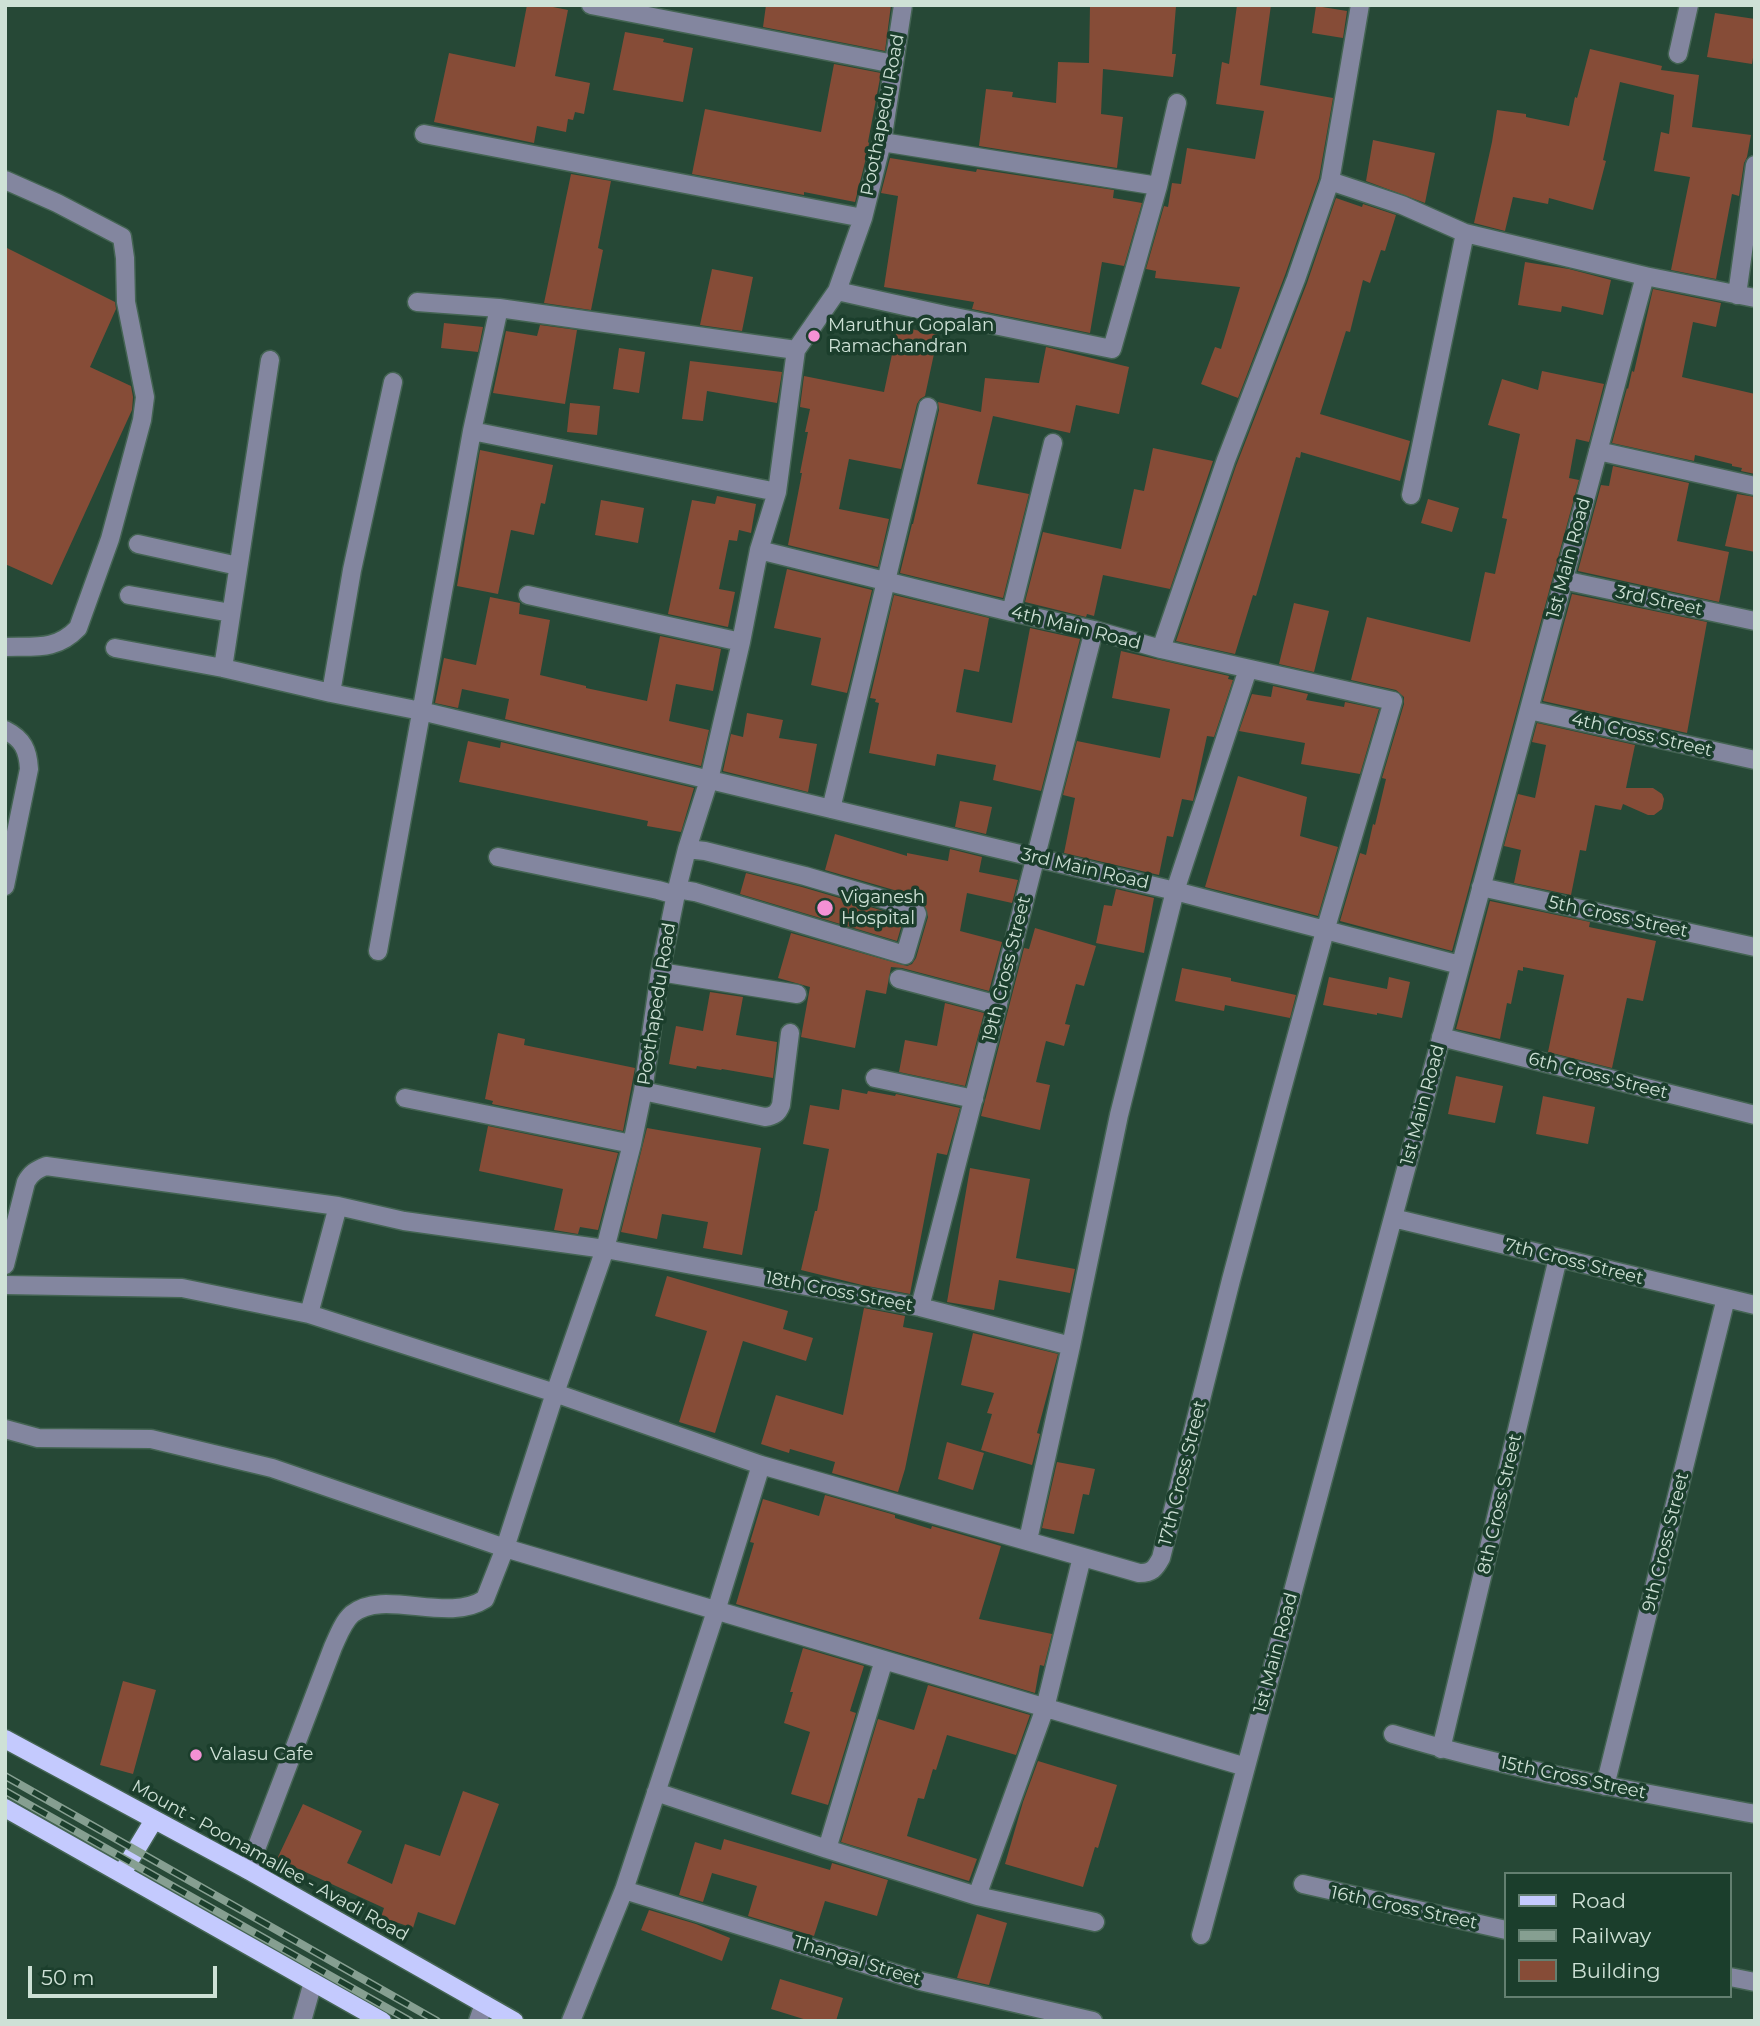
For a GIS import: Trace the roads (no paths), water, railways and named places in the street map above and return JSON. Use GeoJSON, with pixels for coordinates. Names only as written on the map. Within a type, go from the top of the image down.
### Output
{"type":"FeatureCollection","features":[{"type":"Feature","properties":{"kind":"main road","name":"Mount - Poonamallee - Avadi Road"},"geometry":{"type":"LineString","coordinates":[[5,1739],[248,1870],[481,2012],[514,2021]]}},
{"type":"Feature","properties":{"kind":"main road"},"geometry":{"type":"LineString","coordinates":[[5,1808],[382,2021]]}},
{"type":"Feature","properties":{"kind":"main road"},"geometry":{"type":"LineString","coordinates":[[122,1873],[154,1819]]}},
{"type":"Feature","properties":{"kind":"street"},"geometry":{"type":"LineString","coordinates":[[590,5],[894,64]]}},
{"type":"Feature","properties":{"kind":"street","name":"Poothapedu Road"},"geometry":{"type":"LineString","coordinates":[[248,1870],[333,1647],[344,1625],[361,1609],[382,1605],[462,1609],[478,1604],[485,1599],[505,1548],[605,1249],[643,1091],[660,972],[677,892],[687,849],[709,780],[759,550],[777,492],[796,350],[837,291],[863,218],[882,142],[903,5]]}},
{"type":"Feature","properties":{"kind":"street"},"geometry":{"type":"LineString","coordinates":[[1161,649],[1226,460],[1296,279],[1330,181],[1360,5]]}},
{"type":"Feature","properties":{"kind":"street"},"geometry":{"type":"LineString","coordinates":[[1678,54],[1689,5]]}},
{"type":"Feature","properties":{"kind":"street"},"geometry":{"type":"LineString","coordinates":[[837,291],[1111,349],[1158,186],[1177,103]]}},
{"type":"Feature","properties":{"kind":"street"},"geometry":{"type":"LineString","coordinates":[[424,134],[863,218]]}},
{"type":"Feature","properties":{"kind":"street"},"geometry":{"type":"LineString","coordinates":[[882,142],[1158,186]]}},
{"type":"Feature","properties":{"kind":"street"},"geometry":{"type":"LineString","coordinates":[[1737,295],[1755,165]]}},
{"type":"Feature","properties":{"kind":"street"},"geometry":{"type":"LineString","coordinates":[[5,180],[122,237],[126,302],[145,397],[142,419],[110,539],[78,628],[68,638],[52,646],[5,647]]}},
{"type":"Feature","properties":{"kind":"street"},"geometry":{"type":"LineString","coordinates":[[1330,181],[1402,205],[1465,233],[1645,276],[1755,298]]}},
{"type":"Feature","properties":{"kind":"street"},"geometry":{"type":"LineString","coordinates":[[1411,495],[1465,233]]}},
{"type":"Feature","properties":{"kind":"street","name":"1st Main Road"},"geometry":{"type":"LineString","coordinates":[[1201,1935],[1645,276]]}},
{"type":"Feature","properties":{"kind":"street"},"geometry":{"type":"LineString","coordinates":[[417,302],[499,308],[796,350]]}},
{"type":"Feature","properties":{"kind":"street"},"geometry":{"type":"LineString","coordinates":[[378,951],[472,431],[499,308]]}},
{"type":"Feature","properties":{"kind":"street"},"geometry":{"type":"LineString","coordinates":[[223,667],[270,360]]}},
{"type":"Feature","properties":{"kind":"street"},"geometry":{"type":"LineString","coordinates":[[331,693],[352,570],[393,382]]}},
{"type":"Feature","properties":{"kind":"street"},"geometry":{"type":"LineString","coordinates":[[831,809],[928,407]]}},
{"type":"Feature","properties":{"kind":"street"},"geometry":{"type":"LineString","coordinates":[[472,431],[777,492]]}},
{"type":"Feature","properties":{"kind":"street"},"geometry":{"type":"LineString","coordinates":[[1011,612],[1053,443]]}},
{"type":"Feature","properties":{"kind":"street"},"geometry":{"type":"LineString","coordinates":[[1598,451],[1755,486]]}},
{"type":"Feature","properties":{"kind":"street"},"geometry":{"type":"LineString","coordinates":[[138,544],[238,566]]}},
{"type":"Feature","properties":{"kind":"street","name":"4th Main Road"},"geometry":{"type":"LineString","coordinates":[[759,550],[1094,630],[1161,649],[1393,701],[1325,931]]}},
{"type":"Feature","properties":{"kind":"street","name":"3rd Street"},"geometry":{"type":"LineString","coordinates":[[1563,580],[1755,621]]}},
{"type":"Feature","properties":{"kind":"street"},"geometry":{"type":"LineString","coordinates":[[528,594],[741,642]]}},
{"type":"Feature","properties":{"kind":"street"},"geometry":{"type":"LineString","coordinates":[[129,595],[230,613]]}},
{"type":"Feature","properties":{"kind":"street","name":"19th Cross Street"},"geometry":{"type":"LineString","coordinates":[[920,1307],[1094,630]]}},
{"type":"Feature","properties":{"kind":"street","name":"3rd Main Road"},"geometry":{"type":"LineString","coordinates":[[115,648],[223,667],[421,711],[1175,891],[1460,965]]}},
{"type":"Feature","properties":{"kind":"street"},"geometry":{"type":"LineString","coordinates":[[1028,1540],[1119,1115],[1175,891],[1248,669]]}},
{"type":"Feature","properties":{"kind":"street","name":"4th Cross Street"},"geometry":{"type":"LineString","coordinates":[[1529,709],[1755,760]]}},
{"type":"Feature","properties":{"kind":"street"},"geometry":{"type":"LineString","coordinates":[[5,730],[23,744],[28,753],[29,769],[5,886]]}},
{"type":"Feature","properties":{"kind":"street"},"geometry":{"type":"LineString","coordinates":[[498,857],[658,890],[695,892],[905,955],[917,914],[914,908],[805,876],[687,849]]}},
{"type":"Feature","properties":{"kind":"street","name":"5th Cross Street"},"geometry":{"type":"LineString","coordinates":[[1481,887],[1755,947]]}},
{"type":"Feature","properties":{"kind":"street","name":"17th Cross Street"},"geometry":{"type":"LineString","coordinates":[[5,1284],[182,1288],[309,1314],[555,1393],[761,1465],[1139,1573],[1149,1573],[1156,1568],[1161,1558],[1231,1280],[1325,931]]}},
{"type":"Feature","properties":{"kind":"street"},"geometry":{"type":"LineString","coordinates":[[660,972],[797,994]]}},
{"type":"Feature","properties":{"kind":"street"},"geometry":{"type":"LineString","coordinates":[[899,979],[998,1005]]}},
{"type":"Feature","properties":{"kind":"street"},"geometry":{"type":"LineString","coordinates":[[643,1091],[772,1117],[782,1105],[790,1033]]}},
{"type":"Feature","properties":{"kind":"street","name":"6th Cross Street"},"geometry":{"type":"LineString","coordinates":[[1441,1037],[1755,1115]]}},
{"type":"Feature","properties":{"kind":"street"},"geometry":{"type":"LineString","coordinates":[[875,1077],[974,1099]]}},
{"type":"Feature","properties":{"kind":"street"},"geometry":{"type":"LineString","coordinates":[[405,1098],[632,1144]]}},
{"type":"Feature","properties":{"kind":"street","name":"18th Cross Street"},"geometry":{"type":"LineString","coordinates":[[5,1265],[26,1182],[30,1174],[46,1166],[338,1206],[404,1221],[605,1249],[920,1307],[1071,1346]]}},
{"type":"Feature","properties":{"kind":"street"},"geometry":{"type":"LineString","coordinates":[[309,1314],[338,1206]]}},
{"type":"Feature","properties":{"kind":"street","name":"7th Cross Street"},"geometry":{"type":"LineString","coordinates":[[1392,1218],[1755,1305]]}},
{"type":"Feature","properties":{"kind":"street","name":"8th Cross Street"},"geometry":{"type":"LineString","coordinates":[[1441,1749],[1558,1258]]}},
{"type":"Feature","properties":{"kind":"street","name":"9th Cross Street"},"geometry":{"type":"LineString","coordinates":[[1605,1786],[1726,1298]]}},
{"type":"Feature","properties":{"kind":"street"},"geometry":{"type":"LineString","coordinates":[[5,1429],[37,1438],[151,1439],[272,1468],[505,1548],[1246,1767]]}},
{"type":"Feature","properties":{"kind":"street"},"geometry":{"type":"LineString","coordinates":[[572,2021],[624,1890],[761,1465]]}},
{"type":"Feature","properties":{"kind":"street"},"geometry":{"type":"LineString","coordinates":[[977,1896],[1045,1707],[1082,1557]]}},
{"type":"Feature","properties":{"kind":"street"},"geometry":{"type":"LineString","coordinates":[[827,1849],[884,1660]]}},
{"type":"Feature","properties":{"kind":"street","name":"15th Cross Street"},"geometry":{"type":"LineString","coordinates":[[1392,1734],[1441,1749],[1605,1786],[1755,1814]]}},
{"type":"Feature","properties":{"kind":"street"},"geometry":{"type":"LineString","coordinates":[[656,1792],[977,1896],[1096,1922]]}},
{"type":"Feature","properties":{"kind":"street","name":"16th Cross Street"},"geometry":{"type":"LineString","coordinates":[[1303,1884],[1504,1930]]}},
{"type":"Feature","properties":{"kind":"street","name":"Thangal Street"},"geometry":{"type":"LineString","coordinates":[[624,1890],[920,1981],[1093,2021]]}},
{"type":"Feature","properties":{"kind":"street"},"geometry":{"type":"LineString","coordinates":[[1732,1977],[1755,1982]]}},
{"type":"Feature","properties":{"kind":"street"},"geometry":{"type":"LineString","coordinates":[[302,2021],[313,1982]]}},
{"type":"Feature","properties":{"kind":"railway"},"geometry":{"type":"LineString","coordinates":[[5,1776],[437,2021]]}},
{"type":"Feature","properties":{"kind":"railway"},"geometry":{"type":"LineString","coordinates":[[5,1791],[410,2021]]}},
{"type":"Feature","properties":{"kind":"place","name":"Maruthur Gopalan Ramachandran"},"geometry":{"type":"Point","coordinates":[814,336]}},
{"type":"Feature","properties":{"kind":"place","name":"Viganesh Hospital"},"geometry":{"type":"Point","coordinates":[825,908]}},
{"type":"Feature","properties":{"kind":"place","name":"Valasu Cafe"},"geometry":{"type":"Point","coordinates":[196,1755]}}]}
